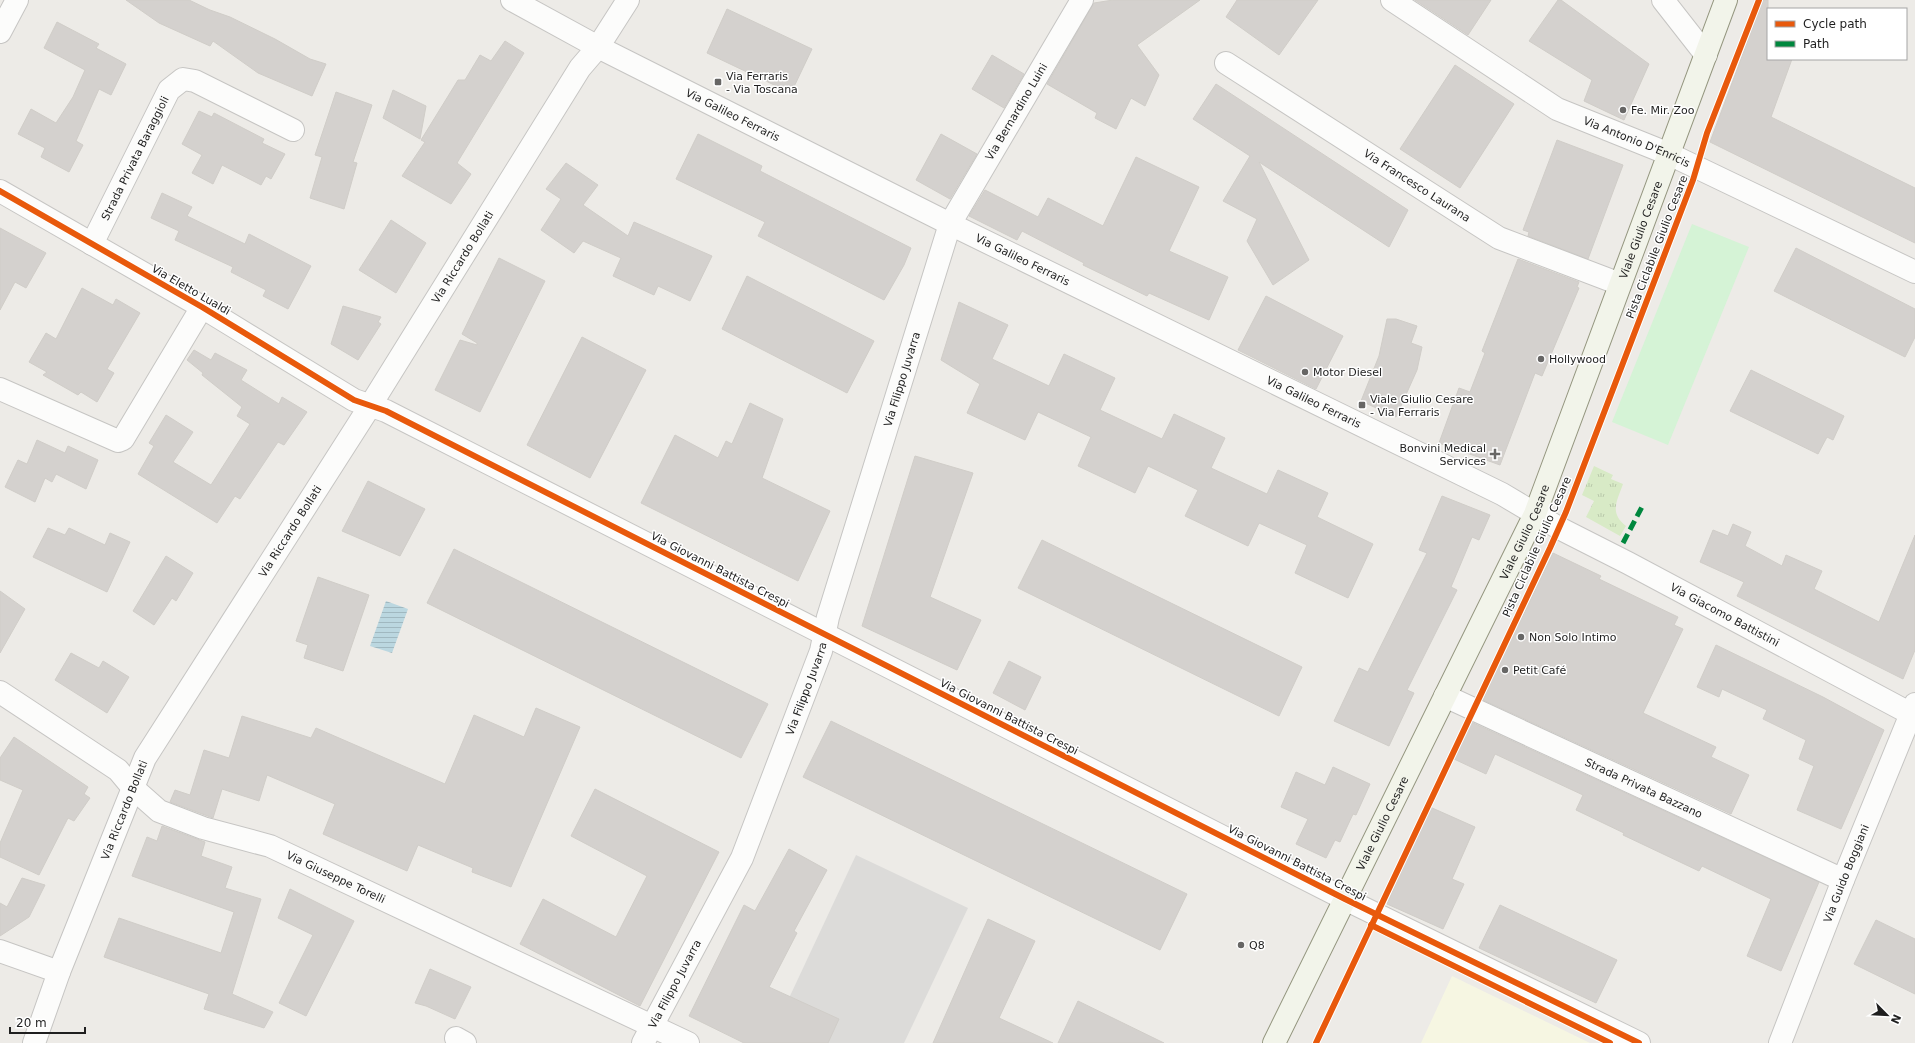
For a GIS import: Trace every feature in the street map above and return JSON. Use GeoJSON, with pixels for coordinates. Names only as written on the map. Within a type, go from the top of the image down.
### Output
{"type":"FeatureCollection","features":[{"type":"Feature","properties":{"kind":"main road","name":"Viale Giulio Cesare"},"geometry":{"type":"LineString","coordinates":[[1274,1043],[1535,514],[1726,0]]}},
{"type":"Feature","properties":{"kind":"street"},"geometry":{"type":"LineString","coordinates":[[0,32],[17,0]]}},
{"type":"Feature","properties":{"kind":"street","name":"Via Galileo Ferraris"},"geometry":{"type":"LineString","coordinates":[[512,0],[598,48],[950,224],[1488,487],[1535,514]]}},
{"type":"Feature","properties":{"kind":"street","name":"Via Riccardo Bollati"},"geometry":{"type":"LineString","coordinates":[[34,1043],[59,972],[145,758],[370,406],[580,68],[598,48],[628,0]]}},
{"type":"Feature","properties":{"kind":"street","name":"Via Bernardino Luini"},"geometry":{"type":"LineString","coordinates":[[950,224],[1082,0]]}},
{"type":"Feature","properties":{"kind":"street","name":"Via Antonio D'Enricis"},"geometry":{"type":"LineString","coordinates":[[1392,0],[1557,109],[1669,154],[1915,272]]}},
{"type":"Feature","properties":{"kind":"street"},"geometry":{"type":"LineString","coordinates":[[1663,0],[1706,55]]}},
{"type":"Feature","properties":{"kind":"street","name":"Via Francesco Laurana"},"geometry":{"type":"LineString","coordinates":[[1226,63],[1499,238],[1620,284]]}},
{"type":"Feature","properties":{"kind":"street","name":"Strada Privata Baraggioli"},"geometry":{"type":"LineString","coordinates":[[92,244],[169,90],[183,79],[195,81],[293,130]]}},
{"type":"Feature","properties":{"kind":"street","name":"Via Eletto Lualdi"},"geometry":{"type":"LineString","coordinates":[[0,191],[202,307],[354,400],[370,406]]}},
{"type":"Feature","properties":{"kind":"street","name":"Via Filippo Juvarra"},"geometry":{"type":"LineString","coordinates":[[648,1034],[742,858],[821,651],[824,634],[950,224]]}},
{"type":"Feature","properties":{"kind":"street"},"geometry":{"type":"LineString","coordinates":[[0,389],[118,441],[123,439],[202,307]]}},
{"type":"Feature","properties":{"kind":"street","name":"Via Giovanni Battista Crespi"},"geometry":{"type":"LineString","coordinates":[[370,406],[386,411],[1345,899],[1639,1043]]}},
{"type":"Feature","properties":{"kind":"street","name":"Via Giacomo Battistini"},"geometry":{"type":"LineString","coordinates":[[1535,514],[1914,711]]}},
{"type":"Feature","properties":{"kind":"street","name":"Via Giuseppe Torelli"},"geometry":{"type":"LineString","coordinates":[[0,692],[118,770],[133,788],[159,811],[203,828],[270,846],[648,1034],[688,1043]]}},
{"type":"Feature","properties":{"kind":"street","name":"Strada Privata Bazzano"},"geometry":{"type":"LineString","coordinates":[[1445,696],[1843,880]]}},
{"type":"Feature","properties":{"kind":"street","name":"Via Guido Boggiani"},"geometry":{"type":"LineString","coordinates":[[1780,1043],[1843,880],[1914,711]]}},
{"type":"Feature","properties":{"kind":"street"},"geometry":{"type":"LineString","coordinates":[[0,951],[59,972]]}},
{"type":"Feature","properties":{"kind":"shaded area"},"geometry":{"type":"Polygon","coordinates":[[[856,855],[968,908],[904,1043],[768,1043],[856,855]]]}},
{"type":"Feature","properties":{"kind":"shaded area"},"geometry":{"type":"Polygon","coordinates":[[[1452,976],[1590,1043],[1421,1043],[1452,976]]]}},
{"type":"Feature","properties":{"kind":"green space"},"geometry":{"type":"Polygon","coordinates":[[[1692,224],[1749,247],[1668,445],[1612,422],[1692,224]]]}},
{"type":"Feature","properties":{"kind":"green space"},"geometry":{"type":"Polygon","coordinates":[[[1594,466],[1613,475],[1611,479],[1623,484],[1616,506],[1618,516],[1626,526],[1620,536],[1586,517],[1594,501],[1582,495],[1594,466]]]}},
{"type":"Feature","properties":{"kind":"water"},"geometry":{"type":"Polygon","coordinates":[[[386,601],[408,609],[392,653],[370,646],[386,601]]]}},
{"type":"Feature","properties":{"kind":"building"},"geometry":{"type":"Polygon","coordinates":[[[126,0],[189,0],[230,17],[275,39],[310,59],[326,64],[312,96],[258,73],[213,41],[210,46],[159,23],[126,0]]]}},
{"type":"Feature","properties":{"kind":"building"},"geometry":{"type":"Polygon","coordinates":[[[1113,0],[1200,0],[1137,45],[1159,75],[1145,106],[1131,98],[1116,129],[1095,118],[1097,113],[1047,84],[1094,3],[1113,0]]]}},
{"type":"Feature","properties":{"kind":"building"},"geometry":{"type":"Polygon","coordinates":[[[1237,0],[1318,0],[1279,55],[1226,17],[1237,0]]]}},
{"type":"Feature","properties":{"kind":"building"},"geometry":{"type":"Polygon","coordinates":[[[1415,0],[1491,0],[1468,35],[1415,0]]]}},
{"type":"Feature","properties":{"kind":"building"},"geometry":{"type":"Polygon","coordinates":[[[1558,0],[1561,0],[1649,64],[1624,120],[1584,101],[1592,80],[1529,41],[1558,0]]]}},
{"type":"Feature","properties":{"kind":"building"},"geometry":{"type":"Polygon","coordinates":[[[1763,0],[1768,0],[1767,60],[1792,60],[1771,117],[1915,188],[1915,243],[1710,142],[1763,0]]]}},
{"type":"Feature","properties":{"kind":"building"},"geometry":{"type":"Polygon","coordinates":[[[727,9],[812,49],[791,93],[707,53],[727,9]]]}},
{"type":"Feature","properties":{"kind":"building"},"geometry":{"type":"Polygon","coordinates":[[[57,22],[99,44],[96,48],[126,64],[111,95],[99,89],[76,141],[83,145],[69,172],[41,157],[45,148],[18,134],[31,109],[56,123],[73,97],[85,70],[44,48],[57,22]]]}},
{"type":"Feature","properties":{"kind":"building"},"geometry":{"type":"Polygon","coordinates":[[[505,41],[524,53],[457,163],[471,174],[451,204],[402,176],[425,142],[421,140],[458,80],[465,80],[480,55],[491,61],[505,41]]]}},
{"type":"Feature","properties":{"kind":"building"},"geometry":{"type":"Polygon","coordinates":[[[992,55],[1024,74],[1004,108],[972,89],[992,55]]]}},
{"type":"Feature","properties":{"kind":"building"},"geometry":{"type":"Polygon","coordinates":[[[1455,65],[1514,104],[1460,188],[1400,149],[1455,65]]]}},
{"type":"Feature","properties":{"kind":"building"},"geometry":{"type":"Polygon","coordinates":[[[1216,84],[1408,210],[1389,247],[1259,162],[1309,260],[1273,285],[1247,241],[1257,219],[1223,201],[1250,156],[1193,119],[1216,84]]]}},
{"type":"Feature","properties":{"kind":"building"},"geometry":{"type":"Polygon","coordinates":[[[393,90],[426,106],[420,139],[383,118],[393,90]]]}},
{"type":"Feature","properties":{"kind":"building"},"geometry":{"type":"Polygon","coordinates":[[[336,92],[372,105],[353,162],[357,163],[344,209],[310,198],[322,157],[315,155],[336,92]]]}},
{"type":"Feature","properties":{"kind":"building"},"geometry":{"type":"Polygon","coordinates":[[[199,111],[212,117],[214,113],[264,139],[262,143],[285,154],[271,179],[266,176],[261,185],[222,165],[213,184],[192,173],[202,155],[182,144],[199,111]]]}},
{"type":"Feature","properties":{"kind":"building"},"geometry":{"type":"Polygon","coordinates":[[[698,134],[762,166],[760,171],[911,248],[904,265],[884,300],[758,236],[765,222],[676,179],[698,134]]]}},
{"type":"Feature","properties":{"kind":"building"},"geometry":{"type":"Polygon","coordinates":[[[941,134],[977,154],[950,199],[916,180],[941,134]]]}},
{"type":"Feature","properties":{"kind":"building"},"geometry":{"type":"Polygon","coordinates":[[[1557,140],[1623,165],[1588,259],[1528,236],[1529,232],[1523,230],[1557,140]]]}},
{"type":"Feature","properties":{"kind":"building"},"geometry":{"type":"Polygon","coordinates":[[[1136,157],[1199,187],[1169,251],[1228,277],[1209,320],[1149,293],[1147,296],[1083,265],[1084,263],[1022,231],[1017,240],[969,216],[985,190],[1038,217],[1048,198],[1103,226],[1136,157]]]}},
{"type":"Feature","properties":{"kind":"building"},"geometry":{"type":"Polygon","coordinates":[[[566,163],[598,185],[583,205],[628,236],[634,222],[712,256],[690,301],[658,286],[654,295],[613,276],[621,258],[583,241],[574,253],[541,230],[561,199],[546,189],[566,163]]]}},
{"type":"Feature","properties":{"kind":"building"},"geometry":{"type":"Polygon","coordinates":[[[162,193],[192,207],[187,216],[245,244],[249,234],[311,266],[288,309],[263,296],[266,290],[231,272],[233,267],[175,240],[179,231],[151,218],[162,193]]]}},
{"type":"Feature","properties":{"kind":"building"},"geometry":{"type":"Polygon","coordinates":[[[391,220],[426,243],[396,293],[359,270],[391,220]]]}},
{"type":"Feature","properties":{"kind":"building"},"geometry":{"type":"Polygon","coordinates":[[[0,228],[46,253],[26,288],[15,282],[0,310],[0,228]]]}},
{"type":"Feature","properties":{"kind":"building"},"geometry":{"type":"Polygon","coordinates":[[[1796,248],[1915,309],[1915,337],[1905,357],[1774,291],[1796,248]]]}},
{"type":"Feature","properties":{"kind":"building"},"geometry":{"type":"Polygon","coordinates":[[[499,258],[545,281],[480,412],[435,390],[460,340],[477,345],[477,343],[462,334],[499,258]]]}},
{"type":"Feature","properties":{"kind":"building"},"geometry":{"type":"Polygon","coordinates":[[[1518,259],[1579,282],[1577,287],[1579,288],[1542,376],[1535,373],[1500,465],[1439,443],[1459,388],[1470,392],[1485,353],[1482,351],[1518,259]]]}},
{"type":"Feature","properties":{"kind":"building"},"geometry":{"type":"Polygon","coordinates":[[[747,276],[874,341],[847,393],[722,329],[747,276]]]}},
{"type":"Feature","properties":{"kind":"building"},"geometry":{"type":"Polygon","coordinates":[[[82,288],[113,305],[116,299],[140,313],[107,369],[114,373],[97,402],[81,392],[78,395],[43,375],[47,372],[29,362],[46,333],[56,339],[82,288]]]}},
{"type":"Feature","properties":{"kind":"building"},"geometry":{"type":"Polygon","coordinates":[[[1266,296],[1343,336],[1316,389],[1238,350],[1266,296]]]}},
{"type":"Feature","properties":{"kind":"building"},"geometry":{"type":"Polygon","coordinates":[[[959,302],[1008,325],[992,359],[1049,386],[1064,354],[1115,378],[1100,410],[1162,439],[1174,414],[1225,438],[1211,468],[1267,494],[1278,470],[1328,493],[1317,517],[1373,544],[1348,598],[1295,573],[1307,545],[1259,523],[1248,546],[1185,516],[1198,490],[1148,466],[1135,493],[1078,466],[1091,437],[1038,412],[1025,440],[967,413],[980,384],[941,360],[959,302]]]}},
{"type":"Feature","properties":{"kind":"building"},"geometry":{"type":"Polygon","coordinates":[[[343,306],[381,317],[378,322],[381,324],[358,360],[331,344],[343,306]]]}},
{"type":"Feature","properties":{"kind":"building"},"geometry":{"type":"Polygon","coordinates":[[[1387,319],[1396,319],[1417,326],[1411,343],[1422,347],[1417,370],[1396,417],[1361,401],[1379,356],[1387,319]]]}},
{"type":"Feature","properties":{"kind":"building"},"geometry":{"type":"Polygon","coordinates":[[[582,337],[646,370],[590,478],[527,445],[582,337]]]}},
{"type":"Feature","properties":{"kind":"building"},"geometry":{"type":"Polygon","coordinates":[[[194,350],[211,360],[215,353],[247,370],[241,380],[279,404],[282,397],[307,412],[284,445],[278,442],[240,499],[235,496],[217,523],[138,474],[154,446],[149,443],[166,415],[193,432],[173,462],[211,485],[250,424],[237,416],[242,407],[202,375],[203,373],[187,360],[194,350]]]}},
{"type":"Feature","properties":{"kind":"building"},"geometry":{"type":"Polygon","coordinates":[[[1751,370],[1844,416],[1833,440],[1827,437],[1818,454],[1730,411],[1751,370]]]}},
{"type":"Feature","properties":{"kind":"building"},"geometry":{"type":"Polygon","coordinates":[[[750,403],[783,419],[762,478],[830,511],[798,581],[641,503],[675,435],[718,458],[726,441],[732,444],[750,403]]]}},
{"type":"Feature","properties":{"kind":"building"},"geometry":{"type":"Polygon","coordinates":[[[37,440],[65,453],[68,446],[98,460],[86,489],[56,474],[52,482],[45,478],[35,502],[5,487],[18,460],[27,464],[37,440]]]}},
{"type":"Feature","properties":{"kind":"building"},"geometry":{"type":"Polygon","coordinates":[[[915,456],[973,473],[930,597],[981,620],[957,670],[862,626],[915,456]]]}},
{"type":"Feature","properties":{"kind":"building"},"geometry":{"type":"Polygon","coordinates":[[[368,481],[425,509],[400,556],[342,531],[368,481]]]}},
{"type":"Feature","properties":{"kind":"building"},"geometry":{"type":"Polygon","coordinates":[[[1442,496],[1490,515],[1479,540],[1472,537],[1451,587],[1457,590],[1407,690],[1414,693],[1389,746],[1334,721],[1359,668],[1368,672],[1427,553],[1419,550],[1442,496]]]}},
{"type":"Feature","properties":{"kind":"building"},"geometry":{"type":"Polygon","coordinates":[[[1733,524],[1751,532],[1745,546],[1782,566],[1786,555],[1822,571],[1814,589],[1879,622],[1915,535],[1915,650],[1903,679],[1737,596],[1744,582],[1700,562],[1713,530],[1728,536],[1733,524]]]}},
{"type":"Feature","properties":{"kind":"building"},"geometry":{"type":"Polygon","coordinates":[[[48,528],[65,535],[69,528],[105,545],[110,533],[130,542],[107,592],[33,557],[48,528]]]}},
{"type":"Feature","properties":{"kind":"building"},"geometry":{"type":"Polygon","coordinates":[[[1042,540],[1302,667],[1279,716],[1018,588],[1042,540]]]}},
{"type":"Feature","properties":{"kind":"building"},"geometry":{"type":"Polygon","coordinates":[[[454,549],[768,704],[741,758],[427,603],[454,549]]]}},
{"type":"Feature","properties":{"kind":"building"},"geometry":{"type":"Polygon","coordinates":[[[1553,553],[1601,576],[1599,579],[1678,617],[1674,625],[1683,629],[1643,713],[1716,747],[1711,757],[1749,775],[1731,814],[1483,700],[1517,623],[1519,624],[1553,553]]]}},
{"type":"Feature","properties":{"kind":"building"},"geometry":{"type":"Polygon","coordinates":[[[166,556],[193,573],[176,601],[172,598],[154,625],[133,611],[166,556]]]}},
{"type":"Feature","properties":{"kind":"building"},"geometry":{"type":"Polygon","coordinates":[[[318,577],[369,595],[343,671],[304,658],[308,645],[296,641],[318,577]]]}},
{"type":"Feature","properties":{"kind":"building"},"geometry":{"type":"Polygon","coordinates":[[[0,591],[25,609],[0,653],[0,591]]]}},
{"type":"Feature","properties":{"kind":"building"},"geometry":{"type":"Polygon","coordinates":[[[1716,645],[1823,697],[1884,730],[1841,829],[1797,810],[1814,766],[1799,759],[1806,740],[1763,719],[1767,710],[1722,689],[1719,697],[1697,687],[1716,645]]]}},
{"type":"Feature","properties":{"kind":"building"},"geometry":{"type":"Polygon","coordinates":[[[71,653],[99,668],[103,661],[129,677],[107,713],[55,680],[71,653]]]}},
{"type":"Feature","properties":{"kind":"building"},"geometry":{"type":"Polygon","coordinates":[[[1009,661],[1041,677],[1025,710],[993,693],[1009,661]]]}},
{"type":"Feature","properties":{"kind":"building"},"geometry":{"type":"Polygon","coordinates":[[[536,708],[580,727],[511,887],[472,872],[473,868],[418,845],[407,871],[323,834],[335,804],[267,775],[259,801],[222,789],[213,818],[170,802],[175,790],[190,795],[204,750],[229,758],[242,716],[311,738],[316,728],[445,784],[474,715],[524,737],[536,708]]]}},
{"type":"Feature","properties":{"kind":"building"},"geometry":{"type":"Polygon","coordinates":[[[831,721],[1187,894],[1160,950],[803,777],[831,721]]]}},
{"type":"Feature","properties":{"kind":"building"},"geometry":{"type":"Polygon","coordinates":[[[1471,722],[1819,882],[1781,971],[1747,956],[1771,899],[1702,866],[1699,871],[1623,835],[1624,833],[1576,810],[1583,795],[1495,754],[1486,774],[1454,759],[1471,722]]]}},
{"type":"Feature","properties":{"kind":"building"},"geometry":{"type":"Polygon","coordinates":[[[14,737],[88,787],[84,794],[90,798],[74,821],[68,818],[39,875],[0,857],[0,843],[23,790],[0,780],[0,758],[14,737]]]}},
{"type":"Feature","properties":{"kind":"building"},"geometry":{"type":"Polygon","coordinates":[[[1333,767],[1370,784],[1356,815],[1353,814],[1340,842],[1335,840],[1326,858],[1296,844],[1308,819],[1281,807],[1296,772],[1325,785],[1333,767]]]}},
{"type":"Feature","properties":{"kind":"building"},"geometry":{"type":"Polygon","coordinates":[[[595,789],[719,852],[640,1006],[520,944],[543,899],[616,937],[647,876],[571,836],[595,789]]]}},
{"type":"Feature","properties":{"kind":"building"},"geometry":{"type":"Polygon","coordinates":[[[1430,807],[1475,827],[1452,879],[1464,884],[1443,929],[1387,904],[1430,807]]]}},
{"type":"Feature","properties":{"kind":"building"},"geometry":{"type":"Polygon","coordinates":[[[162,826],[205,842],[201,856],[232,867],[225,888],[261,899],[232,994],[273,1012],[264,1028],[204,1009],[209,994],[104,957],[119,918],[221,953],[234,912],[132,876],[147,837],[157,841],[162,826]]]}},
{"type":"Feature","properties":{"kind":"building"},"geometry":{"type":"Polygon","coordinates":[[[789,849],[827,870],[794,931],[797,933],[769,987],[839,1019],[828,1043],[744,1043],[689,1016],[744,905],[755,911],[789,849]]]}},
{"type":"Feature","properties":{"kind":"building"},"geometry":{"type":"Polygon","coordinates":[[[22,878],[45,885],[29,917],[0,936],[0,903],[7,907],[22,878]]]}},
{"type":"Feature","properties":{"kind":"building"},"geometry":{"type":"Polygon","coordinates":[[[290,889],[354,921],[306,1016],[279,1003],[313,935],[278,918],[290,889]]]}},
{"type":"Feature","properties":{"kind":"building"},"geometry":{"type":"Polygon","coordinates":[[[1500,905],[1617,960],[1596,1003],[1479,948],[1500,905]]]}},
{"type":"Feature","properties":{"kind":"building"},"geometry":{"type":"Polygon","coordinates":[[[988,919],[1035,941],[999,1018],[1053,1043],[933,1043],[988,919]]]}},
{"type":"Feature","properties":{"kind":"building"},"geometry":{"type":"Polygon","coordinates":[[[1876,920],[1915,939],[1915,994],[1854,964],[1876,920]]]}},
{"type":"Feature","properties":{"kind":"building"},"geometry":{"type":"Polygon","coordinates":[[[430,969],[471,987],[455,1019],[426,1006],[415,1003],[430,969]]]}},
{"type":"Feature","properties":{"kind":"building"},"geometry":{"type":"Polygon","coordinates":[[[1078,1001],[1164,1043],[1058,1043],[1078,1001]]]}},
{"type":"Feature","properties":{"kind":"marked path"},"geometry":{"type":"LineString","coordinates":[[1623,543],[1643,505]]}},
{"type":"Feature","properties":{"kind":"cycle path","name":"Pista Ciclabile Giulio Cesare"},"geometry":{"type":"LineString","coordinates":[[1316,1043],[1566,512],[1693,180],[1707,133],[1759,0]]}},
{"type":"Feature","properties":{"kind":"cycle path"},"geometry":{"type":"LineString","coordinates":[[0,191],[202,307],[354,400],[386,411],[1345,899],[1639,1043]]}},
{"type":"Feature","properties":{"kind":"cycle path"},"geometry":{"type":"LineString","coordinates":[[1371,925],[1610,1043]]}},
{"type":"Feature","properties":{"kind":"place","name":"Via Ferraris - Via Toscana"},"geometry":{"type":"Point","coordinates":[718,82]}},
{"type":"Feature","properties":{"kind":"place","name":"Fe. Mir. Zoo"},"geometry":{"type":"Point","coordinates":[1623,110]}},
{"type":"Feature","properties":{"kind":"place","name":"Hollywood"},"geometry":{"type":"Point","coordinates":[1541,359]}},
{"type":"Feature","properties":{"kind":"place","name":"Motor Diesel"},"geometry":{"type":"Point","coordinates":[1305,372]}},
{"type":"Feature","properties":{"kind":"place","name":"Viale Giulio Cesare - Via Ferraris"},"geometry":{"type":"Point","coordinates":[1362,405]}},
{"type":"Feature","properties":{"kind":"place","name":"Bonvini Medical Services"},"geometry":{"type":"Point","coordinates":[1495,454]}},
{"type":"Feature","properties":{"kind":"place","name":"Non Solo Intimo"},"geometry":{"type":"Point","coordinates":[1521,637]}},
{"type":"Feature","properties":{"kind":"place","name":"Petit Café"},"geometry":{"type":"Point","coordinates":[1505,670]}},
{"type":"Feature","properties":{"kind":"place","name":"Q8"},"geometry":{"type":"Point","coordinates":[1241,945]}}]}
